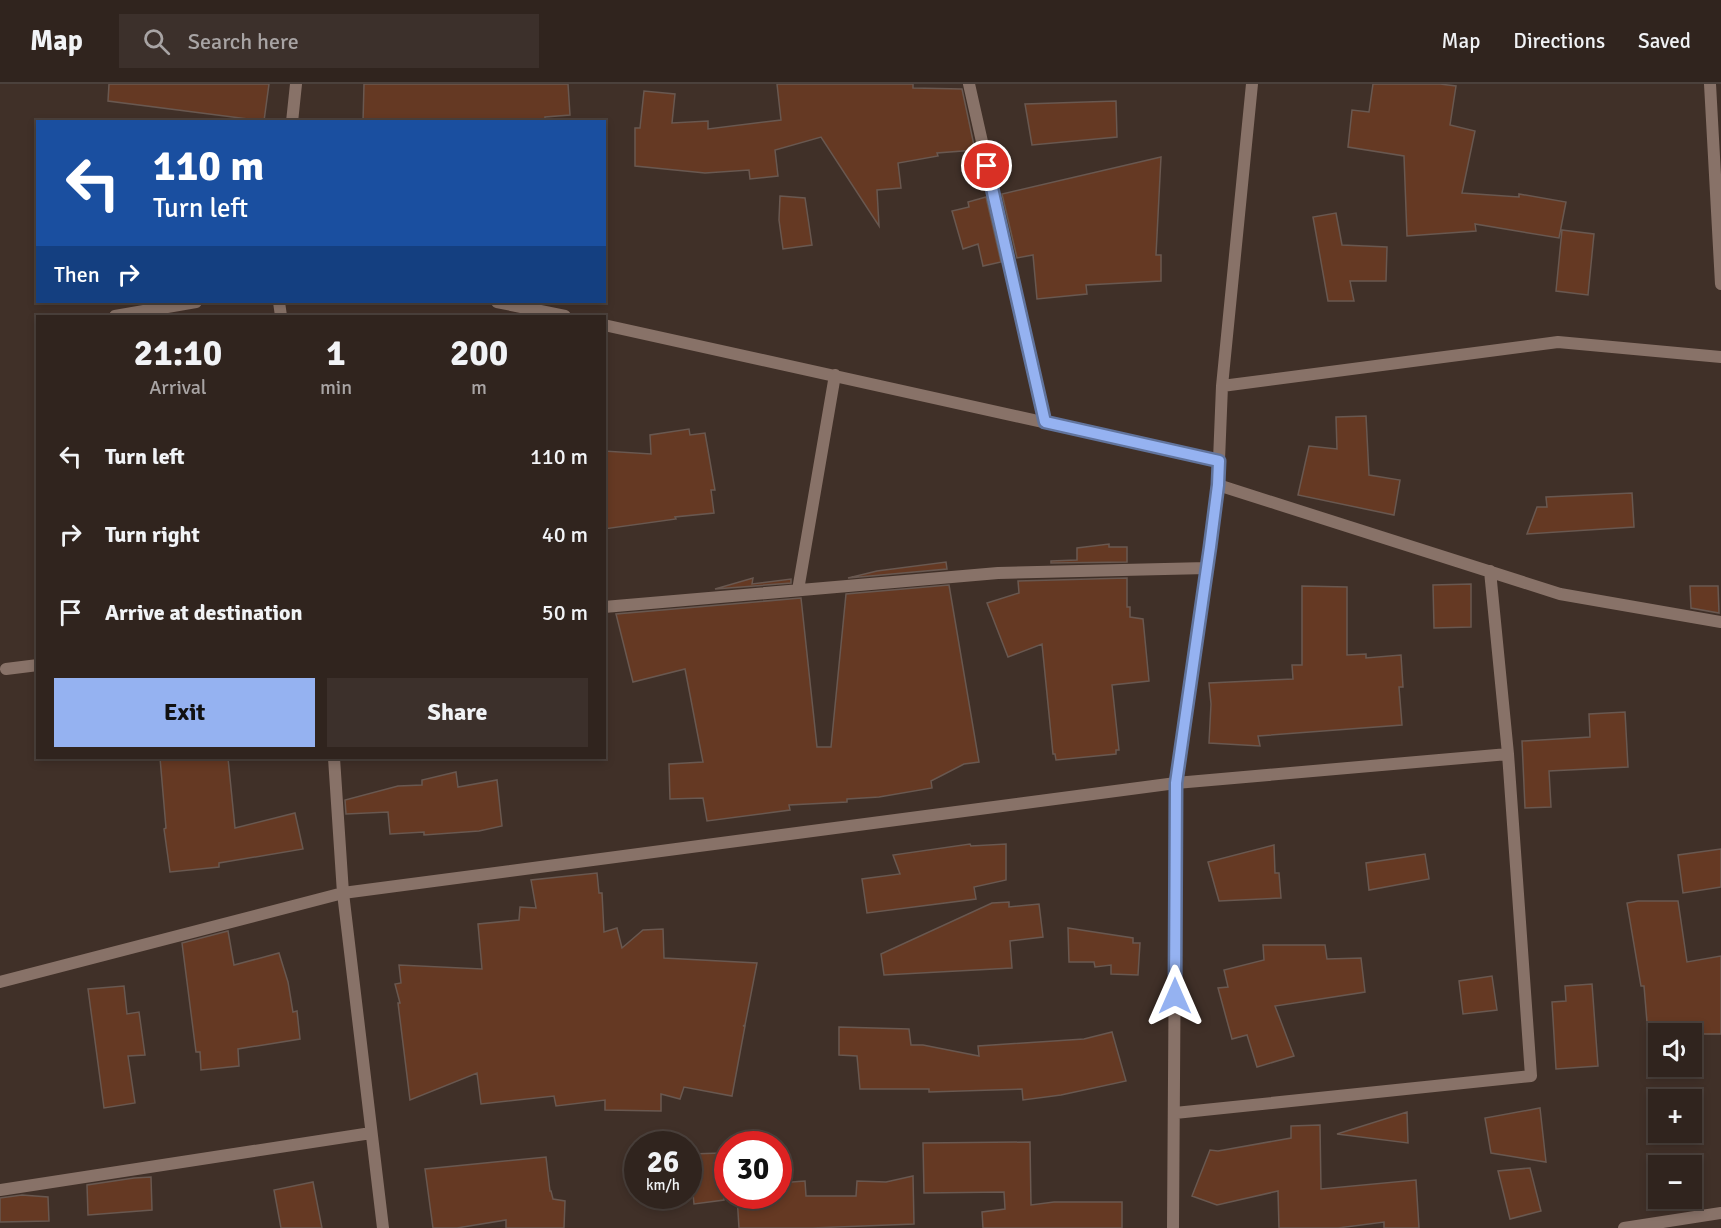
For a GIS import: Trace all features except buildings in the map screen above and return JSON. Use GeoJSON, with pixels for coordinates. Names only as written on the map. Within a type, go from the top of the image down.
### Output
{"type":"FeatureCollection","features":[{"type":"Feature","properties":{"kind":"street"},"geometry":{"type":"LineString","coordinates":[[292,120],[296,84]]}},
{"type":"Feature","properties":{"kind":"street"},"geometry":{"type":"LineString","coordinates":[[969,84],[1045,422]]}},
{"type":"Feature","properties":{"kind":"street"},"geometry":{"type":"LineString","coordinates":[[1173,1228],[1176,783],[1218,485],[1222,386],[1252,84]]}},
{"type":"Feature","properties":{"kind":"street"},"geometry":{"type":"LineString","coordinates":[[1710,84],[1721,284]]}},
{"type":"Feature","properties":{"kind":"street"},"geometry":{"type":"LineString","coordinates":[[121,315],[190,303]]}},
{"type":"Feature","properties":{"kind":"street"},"geometry":{"type":"LineString","coordinates":[[502,303],[560,315]]}},
{"type":"Feature","properties":{"kind":"street"},"geometry":{"type":"LineString","coordinates":[[606,325],[1219,461]]}},
{"type":"Feature","properties":{"kind":"street"},"geometry":{"type":"LineString","coordinates":[[1222,386],[1558,342],[1721,357]]}},
{"type":"Feature","properties":{"kind":"street"},"geometry":{"type":"LineString","coordinates":[[798,590],[835,375]]}},
{"type":"Feature","properties":{"kind":"street"},"geometry":{"type":"LineString","coordinates":[[1218,485],[1560,594],[1721,622]]}},
{"type":"Feature","properties":{"kind":"street"},"geometry":{"type":"LineString","coordinates":[[606,607],[998,573],[1207,568]]}},
{"type":"Feature","properties":{"kind":"street"},"geometry":{"type":"LineString","coordinates":[[1175,1113],[1531,1076],[1508,754],[1490,571]]}},
{"type":"Feature","properties":{"kind":"street"},"geometry":{"type":"LineString","coordinates":[[6,669],[36,665]]}},
{"type":"Feature","properties":{"kind":"street"},"geometry":{"type":"LineString","coordinates":[[0,982],[343,893],[1176,783],[1508,754]]}},
{"type":"Feature","properties":{"kind":"street"},"geometry":{"type":"LineString","coordinates":[[334,759],[343,893],[383,1228]]}},
{"type":"Feature","properties":{"kind":"street"},"geometry":{"type":"LineString","coordinates":[[0,1190],[371,1133]]}},
{"type":"Feature","properties":{"kind":"street"},"geometry":{"type":"LineString","coordinates":[[1624,1228],[1721,1213]]}},
{"type":"Feature","properties":{"kind":"route"},"geometry":{"type":"LineString","coordinates":[[987,166],[1045,422],[1219,461],[1210,547],[1176,783],[1175,996]]}}]}
